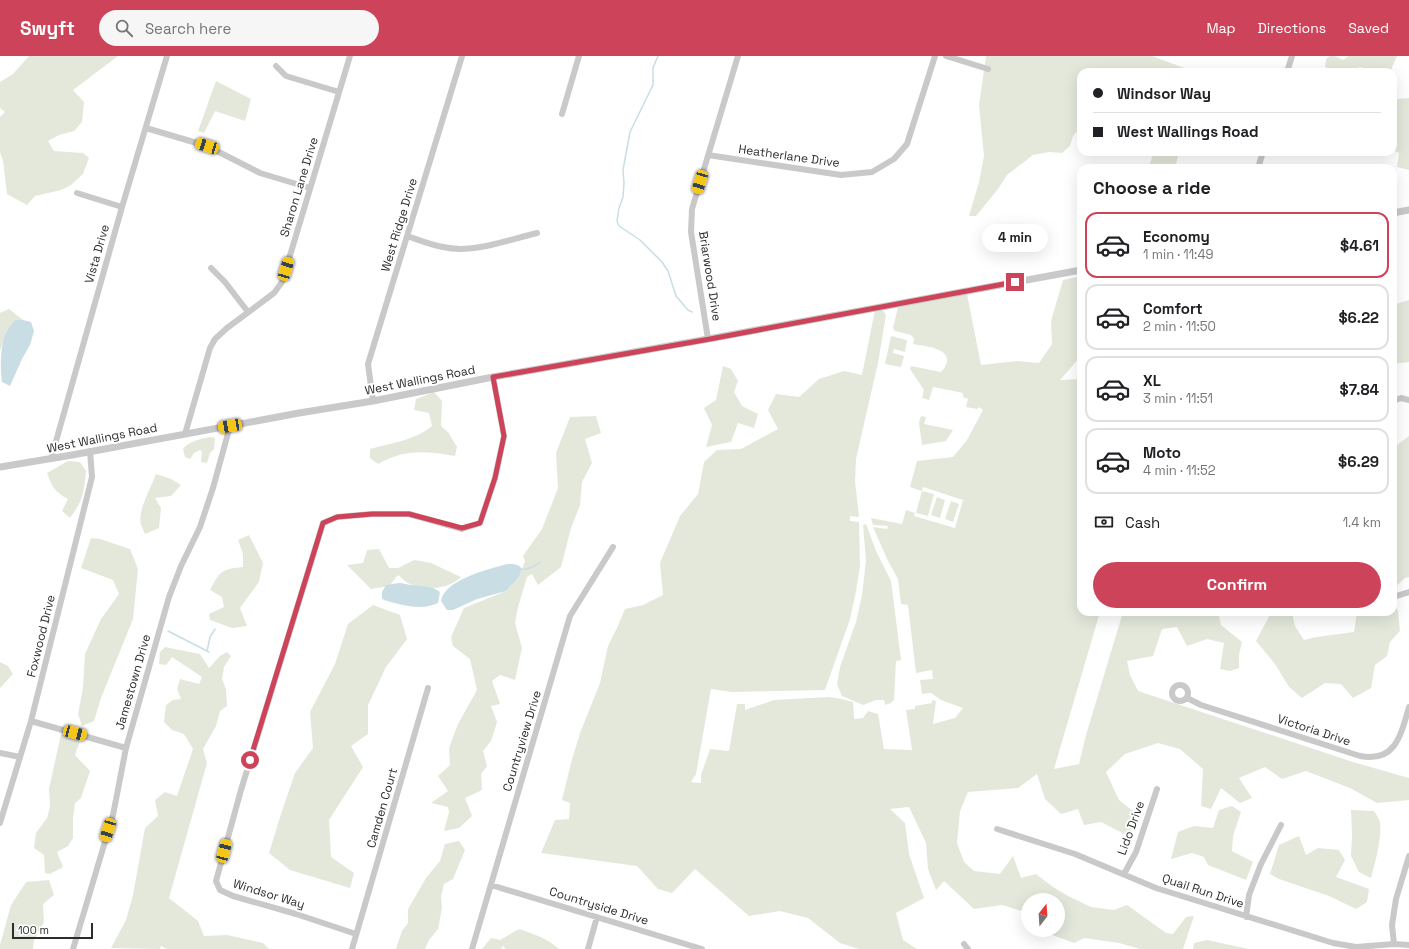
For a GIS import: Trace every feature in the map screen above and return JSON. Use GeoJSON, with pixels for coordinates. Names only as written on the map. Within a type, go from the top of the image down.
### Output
{"type":"FeatureCollection","features":[{"type":"Feature","properties":{"kind":"street","name":"Vista Drive"},"geometry":{"type":"LineString","coordinates":[[51,459],[122,207],[167,56]]}},
{"type":"Feature","properties":{"kind":"street","name":"Sharon Lane Drive"},"geometry":{"type":"LineString","coordinates":[[185,434],[210,348],[216,339],[248,312],[274,293],[282,282],[350,56]]}},
{"type":"Feature","properties":{"kind":"street","name":"West Ridge Drive"},"geometry":{"type":"LineString","coordinates":[[373,401],[368,364],[462,56]]}},
{"type":"Feature","properties":{"kind":"street"},"geometry":{"type":"LineString","coordinates":[[562,114],[579,56]]}},
{"type":"Feature","properties":{"kind":"street","name":"Briarwood Drive"},"geometry":{"type":"LineString","coordinates":[[708,339],[691,232],[692,209],[738,56]]}},
{"type":"Feature","properties":{"kind":"street","name":"Heatherlane Drive"},"geometry":{"type":"LineString","coordinates":[[708,155],[841,175],[872,172],[894,159],[907,144],[935,56]]}},
{"type":"Feature","properties":{"kind":"street"},"geometry":{"type":"LineString","coordinates":[[946,56],[988,70]]}},
{"type":"Feature","properties":{"kind":"street"},"geometry":{"type":"LineString","coordinates":[[1288,68],[1292,56]]}},
{"type":"Feature","properties":{"kind":"street"},"geometry":{"type":"LineString","coordinates":[[276,66],[286,76],[339,92]]}},
{"type":"Feature","properties":{"kind":"street"},"geometry":{"type":"LineString","coordinates":[[146,128],[207,146],[260,173],[310,188]]}},
{"type":"Feature","properties":{"kind":"street"},"geometry":{"type":"LineString","coordinates":[[77,193],[122,207]]}},
{"type":"Feature","properties":{"kind":"street"},"geometry":{"type":"LineString","coordinates":[[1397,212],[1409,210]]}},
{"type":"Feature","properties":{"kind":"street"},"geometry":{"type":"LineString","coordinates":[[407,236],[444,247],[461,248],[478,247],[537,233]]}},
{"type":"Feature","properties":{"kind":"street"},"geometry":{"type":"LineString","coordinates":[[212,268],[248,312]]}},
{"type":"Feature","properties":{"kind":"street","name":"West Wallings Road"},"geometry":{"type":"LineString","coordinates":[[0,467],[373,401],[493,377],[1077,271]]}},
{"type":"Feature","properties":{"kind":"street","name":"Windsor Way"},"geometry":{"type":"LineString","coordinates":[[356,934],[296,914],[233,896],[220,890],[216,881],[241,790],[323,523],[337,517],[372,514],[409,514],[462,528],[480,523],[495,478],[504,436],[493,377]]}},
{"type":"Feature","properties":{"kind":"street"},"geometry":{"type":"LineString","coordinates":[[1397,400],[1401,398],[1409,400]]}},
{"type":"Feature","properties":{"kind":"street","name":"Jamestown Drive"},"geometry":{"type":"LineString","coordinates":[[73,949],[113,815],[126,748],[168,597],[202,522],[230,426]]}},
{"type":"Feature","properties":{"kind":"street","name":"Foxwood Drive"},"geometry":{"type":"LineString","coordinates":[[0,823],[31,721],[92,477],[90,451]]}},
{"type":"Feature","properties":{"kind":"street","name":"Countryview Drive"},"geometry":{"type":"LineString","coordinates":[[472,949],[570,616],[613,547]]}},
{"type":"Feature","properties":{"kind":"street"},"geometry":{"type":"LineString","coordinates":[[1397,596],[1409,592]]}},
{"type":"Feature","properties":{"kind":"street","name":"Camden Court"},"geometry":{"type":"LineString","coordinates":[[352,949],[428,688]]}},
{"type":"Feature","properties":{"kind":"street","name":"Victoria Drive"},"geometry":{"type":"LineString","coordinates":[[1187,698],[1209,708],[1360,756],[1371,758],[1384,754],[1396,744],[1401,734],[1409,707]]}},
{"type":"Feature","properties":{"kind":"street"},"geometry":{"type":"LineString","coordinates":[[31,721],[126,748]]}},
{"type":"Feature","properties":{"kind":"street"},"geometry":{"type":"LineString","coordinates":[[0,753],[20,756]]}},
{"type":"Feature","properties":{"kind":"street","name":"Lido Drive"},"geometry":{"type":"LineString","coordinates":[[1124,874],[1136,852],[1157,789]]}},
{"type":"Feature","properties":{"kind":"street"},"geometry":{"type":"LineString","coordinates":[[1246,917],[1249,895],[1261,864],[1282,825]]}},
{"type":"Feature","properties":{"kind":"street","name":"Quail Run Drive"},"geometry":{"type":"LineString","coordinates":[[997,829],[1075,854],[1156,888],[1333,943],[1356,947],[1394,944],[1409,945]]}},
{"type":"Feature","properties":{"kind":"street"},"geometry":{"type":"LineString","coordinates":[[1394,944],[1392,925],[1396,898],[1409,856]]}},
{"type":"Feature","properties":{"kind":"street","name":"Countryside Drive"},"geometry":{"type":"LineString","coordinates":[[491,885],[702,949]]}},
{"type":"Feature","properties":{"kind":"street"},"geometry":{"type":"LineString","coordinates":[[588,949],[597,917]]}},
{"type":"Feature","properties":{"kind":"shaded area"},"geometry":{"type":"Polygon","coordinates":[[[29,56],[118,56],[73,90],[84,102],[82,122],[74,131],[59,135],[48,141],[54,151],[83,153],[89,158],[83,174],[71,185],[61,190],[35,196],[27,205],[7,194],[3,161],[0,152],[0,117],[5,112],[0,108],[0,82],[13,74],[29,56]]]}},
{"type":"Feature","properties":{"kind":"shaded area"},"geometry":{"type":"Polygon","coordinates":[[[986,56],[1152,56],[1184,68],[1077,68],[1077,131],[1073,136],[1070,146],[1062,153],[1049,152],[1033,155],[1007,175],[998,189],[976,216],[969,216],[979,182],[984,156],[979,105],[986,56]]]}},
{"type":"Feature","properties":{"kind":"shaded area"},"geometry":{"type":"Polygon","coordinates":[[[1330,56],[1335,56],[1343,60],[1349,56],[1397,56],[1392,68],[1328,68],[1325,67],[1326,59],[1330,56]]]}},
{"type":"Feature","properties":{"kind":"shaded area"},"geometry":{"type":"Polygon","coordinates":[[[216,81],[251,99],[245,121],[215,111],[204,133],[198,131],[216,81]]]}},
{"type":"Feature","properties":{"kind":"shaded area"},"geometry":{"type":"Polygon","coordinates":[[[1409,98],[1409,170],[1397,167],[1399,153],[1397,152],[1397,99],[1409,98]]]}},
{"type":"Feature","properties":{"kind":"shaded area"},"geometry":{"type":"Polygon","coordinates":[[[1153,156],[1178,156],[1176,164],[1150,164],[1153,156]]]}},
{"type":"Feature","properties":{"kind":"shaded area"},"geometry":{"type":"Polygon","coordinates":[[[1077,277],[1077,361],[1060,380],[1077,379],[1077,616],[1099,616],[1054,769],[1079,764],[1086,735],[1122,616],[1219,616],[1221,625],[1242,642],[1239,655],[1239,668],[1230,671],[1220,669],[1224,643],[1207,639],[1187,646],[1177,627],[1162,629],[1153,656],[1127,661],[1130,675],[1138,691],[1353,762],[1409,778],[1409,800],[1377,803],[1350,788],[1306,771],[1282,779],[1265,767],[1239,778],[1252,798],[1240,803],[1221,788],[1211,809],[1201,806],[1203,769],[1180,749],[1158,743],[1125,754],[1106,772],[1119,800],[1138,815],[1128,836],[1101,822],[1084,825],[1078,809],[1061,814],[1045,799],[1037,774],[1018,788],[968,792],[960,811],[957,843],[964,862],[974,871],[1000,874],[1013,856],[1021,878],[1036,874],[1063,893],[1021,893],[1021,911],[1002,905],[974,909],[944,881],[936,890],[928,869],[926,843],[909,807],[890,809],[905,823],[909,854],[924,898],[896,913],[903,940],[917,949],[859,949],[840,943],[808,918],[780,911],[749,916],[695,869],[672,893],[658,889],[637,866],[541,853],[555,820],[569,819],[570,803],[562,800],[580,733],[600,683],[608,646],[625,609],[643,605],[663,595],[660,563],[680,516],[698,494],[704,462],[717,450],[741,449],[778,429],[768,410],[776,394],[799,397],[819,379],[844,371],[862,375],[875,310],[882,309],[886,315],[878,363],[856,459],[855,482],[859,515],[858,517],[850,516],[850,521],[859,522],[860,566],[850,619],[825,690],[732,692],[711,689],[696,774],[691,782],[701,783],[701,775],[710,749],[729,751],[737,704],[745,704],[745,710],[774,700],[828,697],[853,702],[854,719],[863,718],[868,711],[878,714],[884,749],[912,750],[906,710],[915,709],[915,706],[932,703],[932,700],[936,701],[933,724],[955,718],[963,708],[941,700],[931,693],[922,694],[920,680],[933,679],[932,670],[916,673],[908,605],[901,604],[898,579],[888,561],[873,527],[887,529],[888,526],[873,525],[871,518],[902,524],[906,510],[915,513],[914,516],[955,528],[963,500],[923,487],[922,491],[910,487],[917,461],[953,457],[967,440],[983,410],[979,407],[977,409],[966,407],[968,399],[963,397],[963,393],[933,387],[929,400],[922,398],[924,390],[910,369],[911,366],[941,372],[946,364],[947,357],[940,350],[913,344],[914,339],[911,335],[895,331],[893,328],[898,307],[967,294],[981,365],[1017,361],[1039,363],[1052,344],[1051,321],[1063,280],[1077,277]]]}},
{"type":"Feature","properties":{"kind":"shaded area"},"geometry":{"type":"Polygon","coordinates":[[[1409,300],[1409,362],[1397,364],[1397,304],[1409,300]]]}},
{"type":"Feature","properties":{"kind":"shaded area"},"geometry":{"type":"Polygon","coordinates":[[[9,309],[23,320],[15,320],[7,331],[0,351],[0,313],[9,309]]]}},
{"type":"Feature","properties":{"kind":"shaded area"},"geometry":{"type":"Polygon","coordinates":[[[15,320],[31,322],[34,331],[30,345],[10,386],[2,382],[1,356],[5,336],[15,320]]]}},
{"type":"Feature","properties":{"kind":"shaded area"},"geometry":{"type":"Polygon","coordinates":[[[891,336],[907,340],[905,352],[894,349],[893,353],[904,356],[901,367],[885,364],[891,336]]]}},
{"type":"Feature","properties":{"kind":"shaded area"},"geometry":{"type":"Polygon","coordinates":[[[723,366],[731,369],[738,381],[734,392],[742,406],[758,414],[754,428],[738,423],[731,442],[706,447],[712,425],[704,408],[716,400],[723,366]]]}},
{"type":"Feature","properties":{"kind":"shaded area"},"geometry":{"type":"Polygon","coordinates":[[[434,392],[442,401],[441,426],[448,432],[457,447],[455,456],[415,452],[397,456],[378,464],[370,458],[370,449],[411,438],[432,426],[429,413],[414,410],[416,399],[434,392]]]}},
{"type":"Feature","properties":{"kind":"shaded area"},"geometry":{"type":"Polygon","coordinates":[[[596,416],[601,433],[585,439],[592,463],[582,482],[580,505],[571,528],[561,567],[538,585],[532,574],[527,577],[515,623],[522,648],[515,680],[500,675],[492,681],[500,704],[491,706],[497,722],[491,741],[483,751],[487,766],[481,774],[482,790],[465,798],[472,816],[459,828],[444,831],[449,812],[448,807],[431,803],[448,791],[438,776],[450,765],[449,748],[458,724],[477,690],[470,659],[453,646],[451,637],[464,608],[506,591],[519,577],[525,561],[523,556],[542,529],[558,488],[556,453],[570,417],[596,416]]]}},
{"type":"Feature","properties":{"kind":"shaded area"},"geometry":{"type":"Polygon","coordinates":[[[922,416],[926,417],[924,424],[953,430],[946,441],[922,445],[919,423],[922,416]]]}},
{"type":"Feature","properties":{"kind":"shaded area"},"geometry":{"type":"Polygon","coordinates":[[[1409,436],[1409,577],[1405,578],[1397,585],[1397,445],[1409,436]]]}},
{"type":"Feature","properties":{"kind":"shaded area"},"geometry":{"type":"Polygon","coordinates":[[[210,437],[215,438],[214,449],[210,453],[207,463],[201,462],[202,452],[200,450],[194,453],[190,459],[185,457],[183,449],[188,444],[210,437]]]}},
{"type":"Feature","properties":{"kind":"shaded area"},"geometry":{"type":"Polygon","coordinates":[[[68,461],[80,462],[86,471],[82,496],[78,506],[70,518],[62,511],[68,499],[54,489],[47,473],[68,461]]]}},
{"type":"Feature","properties":{"kind":"shaded area"},"geometry":{"type":"Polygon","coordinates":[[[156,474],[171,479],[181,485],[171,496],[155,498],[161,508],[159,528],[145,534],[141,525],[141,513],[156,474]]]}},
{"type":"Feature","properties":{"kind":"shaded area"},"geometry":{"type":"Polygon","coordinates":[[[922,491],[934,494],[928,516],[916,513],[922,491]]]}},
{"type":"Feature","properties":{"kind":"shaded area"},"geometry":{"type":"Polygon","coordinates":[[[937,497],[945,500],[940,518],[931,515],[937,497]]]}},
{"type":"Feature","properties":{"kind":"shaded area"},"geometry":{"type":"Polygon","coordinates":[[[951,501],[959,504],[953,522],[945,519],[951,501]]]}},
{"type":"Feature","properties":{"kind":"shaded area"},"geometry":{"type":"Polygon","coordinates":[[[866,524],[876,551],[891,581],[901,660],[896,661],[894,700],[885,705],[884,700],[876,700],[863,705],[842,696],[837,684],[840,667],[856,622],[862,595],[866,561],[863,525],[866,524]]]}},
{"type":"Feature","properties":{"kind":"shaded area"},"geometry":{"type":"Polygon","coordinates":[[[249,535],[263,563],[259,582],[240,608],[247,626],[232,628],[210,620],[209,614],[224,607],[222,597],[210,590],[222,572],[243,567],[243,554],[238,540],[249,535]]]}},
{"type":"Feature","properties":{"kind":"shaded area"},"geometry":{"type":"Polygon","coordinates":[[[91,538],[100,539],[130,549],[138,569],[133,619],[101,698],[94,721],[82,726],[78,714],[83,688],[85,654],[101,619],[119,594],[113,580],[81,568],[91,538]]]}},
{"type":"Feature","properties":{"kind":"shaded area"},"geometry":{"type":"Polygon","coordinates":[[[379,549],[389,568],[398,568],[414,560],[431,563],[461,577],[449,585],[428,588],[414,586],[398,575],[389,586],[371,589],[347,565],[363,563],[367,550],[379,549]]]}},
{"type":"Feature","properties":{"kind":"shaded area"},"geometry":{"type":"Polygon","coordinates":[[[507,564],[518,565],[522,569],[519,577],[506,591],[477,599],[453,610],[447,610],[441,601],[444,594],[458,581],[479,572],[507,564]]]}},
{"type":"Feature","properties":{"kind":"shaded area"},"geometry":{"type":"Polygon","coordinates":[[[399,583],[433,588],[437,590],[440,592],[438,603],[425,607],[418,607],[391,602],[382,598],[382,592],[386,585],[399,583]]]}},
{"type":"Feature","properties":{"kind":"shaded area"},"geometry":{"type":"Polygon","coordinates":[[[373,605],[400,615],[407,639],[386,667],[368,705],[368,734],[351,746],[363,767],[329,820],[331,857],[354,873],[350,888],[290,870],[269,853],[295,773],[313,748],[310,712],[335,664],[348,624],[373,605]]]}},
{"type":"Feature","properties":{"kind":"shaded area"},"geometry":{"type":"Polygon","coordinates":[[[1397,609],[1400,631],[1390,642],[1387,656],[1375,665],[1371,688],[1353,698],[1341,684],[1325,683],[1302,698],[1289,687],[1275,664],[1256,641],[1269,616],[1293,616],[1295,626],[1304,640],[1354,632],[1356,616],[1397,616],[1397,609]]]}},
{"type":"Feature","properties":{"kind":"shaded area"},"geometry":{"type":"Polygon","coordinates":[[[165,647],[200,654],[209,668],[220,656],[227,652],[231,656],[224,667],[222,679],[226,689],[227,706],[220,711],[216,726],[203,749],[207,763],[169,898],[198,921],[204,936],[227,935],[263,943],[269,949],[167,949],[161,946],[160,949],[111,948],[126,920],[133,895],[145,828],[158,816],[155,800],[165,792],[177,796],[193,749],[184,734],[172,730],[164,722],[166,705],[173,700],[181,699],[177,689],[180,679],[199,684],[202,677],[172,657],[166,665],[159,664],[160,652],[165,647]]]}},
{"type":"Feature","properties":{"kind":"shaded area"},"geometry":{"type":"Polygon","coordinates":[[[0,662],[8,666],[13,674],[0,688],[0,662]]]}},
{"type":"Feature","properties":{"kind":"shaded area"},"geometry":{"type":"Polygon","coordinates":[[[61,734],[80,741],[75,755],[90,771],[81,798],[75,803],[73,838],[68,846],[57,852],[63,867],[50,874],[45,873],[44,855],[34,848],[36,833],[47,818],[50,806],[49,789],[61,734]]]}},
{"type":"Feature","properties":{"kind":"shaded area"},"geometry":{"type":"Polygon","coordinates":[[[1232,806],[1241,812],[1233,836],[1232,851],[1253,862],[1246,880],[1208,865],[1204,857],[1192,853],[1171,859],[1178,832],[1194,826],[1213,828],[1219,810],[1232,806]]]}},
{"type":"Feature","properties":{"kind":"shaded area"},"geometry":{"type":"Polygon","coordinates":[[[1351,810],[1374,811],[1380,822],[1379,843],[1371,878],[1359,872],[1351,856],[1351,810]]]}},
{"type":"Feature","properties":{"kind":"shaded area"},"geometry":{"type":"Polygon","coordinates":[[[1299,836],[1306,855],[1318,848],[1339,850],[1345,860],[1336,877],[1369,889],[1367,902],[1356,909],[1329,896],[1279,879],[1270,874],[1279,845],[1299,836]]]}},
{"type":"Feature","properties":{"kind":"shaded area"},"geometry":{"type":"Polygon","coordinates":[[[459,841],[465,850],[453,879],[444,884],[441,897],[442,908],[438,929],[429,940],[425,949],[396,949],[402,931],[408,923],[408,909],[426,878],[440,861],[445,844],[459,841]]]}},
{"type":"Feature","properties":{"kind":"shaded area"},"geometry":{"type":"Polygon","coordinates":[[[49,880],[54,895],[43,904],[44,922],[34,940],[33,949],[0,949],[11,905],[26,882],[49,880]]]}},
{"type":"Feature","properties":{"kind":"shaded area"},"geometry":{"type":"Polygon","coordinates":[[[1065,894],[1091,907],[1114,910],[1127,905],[1166,933],[1173,934],[1186,917],[1194,916],[1183,949],[1140,949],[1119,943],[1084,938],[1074,943],[1058,937],[1065,937],[1065,894]]]}},
{"type":"Feature","properties":{"kind":"shaded area"},"geometry":{"type":"Polygon","coordinates":[[[519,929],[545,939],[559,949],[506,949],[503,946],[501,949],[482,949],[491,938],[500,940],[519,929]]]}},
{"type":"Feature","properties":{"kind":"shaded area"},"geometry":{"type":"Polygon","coordinates":[[[1207,940],[1249,949],[1193,949],[1194,943],[1207,940]]]}},
{"type":"Feature","properties":{"kind":"waterway"},"geometry":{"type":"LineString","coordinates":[[658,56],[653,68],[653,85],[630,132],[623,170],[623,197],[619,208],[617,221],[619,226],[640,240],[662,262],[668,271],[676,296],[688,310],[692,312]]}},
{"type":"Feature","properties":{"kind":"waterway"},"geometry":{"type":"LineString","coordinates":[[520,569],[531,568],[540,562]]}},
{"type":"Feature","properties":{"kind":"waterway"},"geometry":{"type":"LineString","coordinates":[[207,651],[210,637],[215,629]]}},
{"type":"Feature","properties":{"kind":"waterway"},"geometry":{"type":"LineString","coordinates":[[168,631],[209,652]]}},
{"type":"Feature","properties":{"kind":"route"},"geometry":{"type":"LineString","coordinates":[[250,760],[311,564],[318,535],[323,523],[337,517],[352,517],[372,514],[409,514],[462,528],[480,523],[495,478],[504,436],[493,377],[710,339],[1015,282]]}}]}
